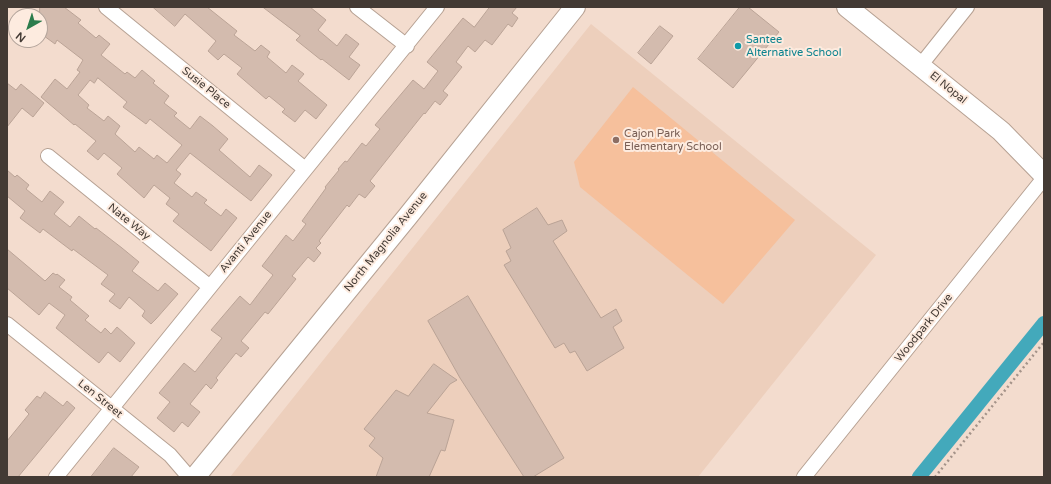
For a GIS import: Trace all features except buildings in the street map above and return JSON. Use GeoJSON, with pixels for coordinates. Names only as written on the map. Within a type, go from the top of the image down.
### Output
{"type":"FeatureCollection","features":[{"type":"Feature","properties":{"kind":"main road","name":"North Magnolia Avenue"},"geometry":{"type":"LineString","coordinates":[[195,477],[403,222],[575,7]]}},
{"type":"Feature","properties":{"kind":"main road","name":"El Nopal"},"geometry":{"type":"LineString","coordinates":[[847,7],[1001,131],[1044,175]]}},
{"type":"Feature","properties":{"kind":"street","name":"Susie Place"},"geometry":{"type":"LineString","coordinates":[[106,7],[305,169]]}},
{"type":"Feature","properties":{"kind":"street"},"geometry":{"type":"LineString","coordinates":[[358,7],[406,46]]}},
{"type":"Feature","properties":{"kind":"street","name":"Avanti Avenue"},"geometry":{"type":"LineString","coordinates":[[56,477],[438,7]]}},
{"type":"Feature","properties":{"kind":"street"},"geometry":{"type":"LineString","coordinates":[[920,66],[967,7]]}},
{"type":"Feature","properties":{"kind":"street","name":"Nate Way"},"geometry":{"type":"LineString","coordinates":[[48,156],[210,287]]}},
{"type":"Feature","properties":{"kind":"street","name":"Woodpark Drive"},"geometry":{"type":"LineString","coordinates":[[804,477],[1044,178]]}},
{"type":"Feature","properties":{"kind":"street","name":"Len Street"},"geometry":{"type":"LineString","coordinates":[[7,324],[170,455],[189,477]]}},
{"type":"Feature","properties":{"kind":"path"},"geometry":{"type":"LineString","coordinates":[[935,477],[1044,342]]}},
{"type":"Feature","properties":{"kind":"shaded area","name":"Cajon Park Elementary School"},"geometry":{"type":"Polygon","coordinates":[[[591,24],[876,255],[698,477],[230,477],[591,24]]]}},
{"type":"Feature","properties":{"kind":"shaded area"},"geometry":{"type":"Polygon","coordinates":[[[633,87],[795,220],[723,304],[580,187],[574,162],[633,87]]]}},
{"type":"Feature","properties":{"kind":"waterway"},"geometry":{"type":"LineString","coordinates":[[919,477],[1044,323]]}},
{"type":"Feature","properties":{"kind":"place","name":"Santee Alternative School"},"geometry":{"type":"Point","coordinates":[738,46]}},
{"type":"Feature","properties":{"kind":"place","name":"Cajon Park Elementary School"},"geometry":{"type":"Point","coordinates":[616,140]}}]}
